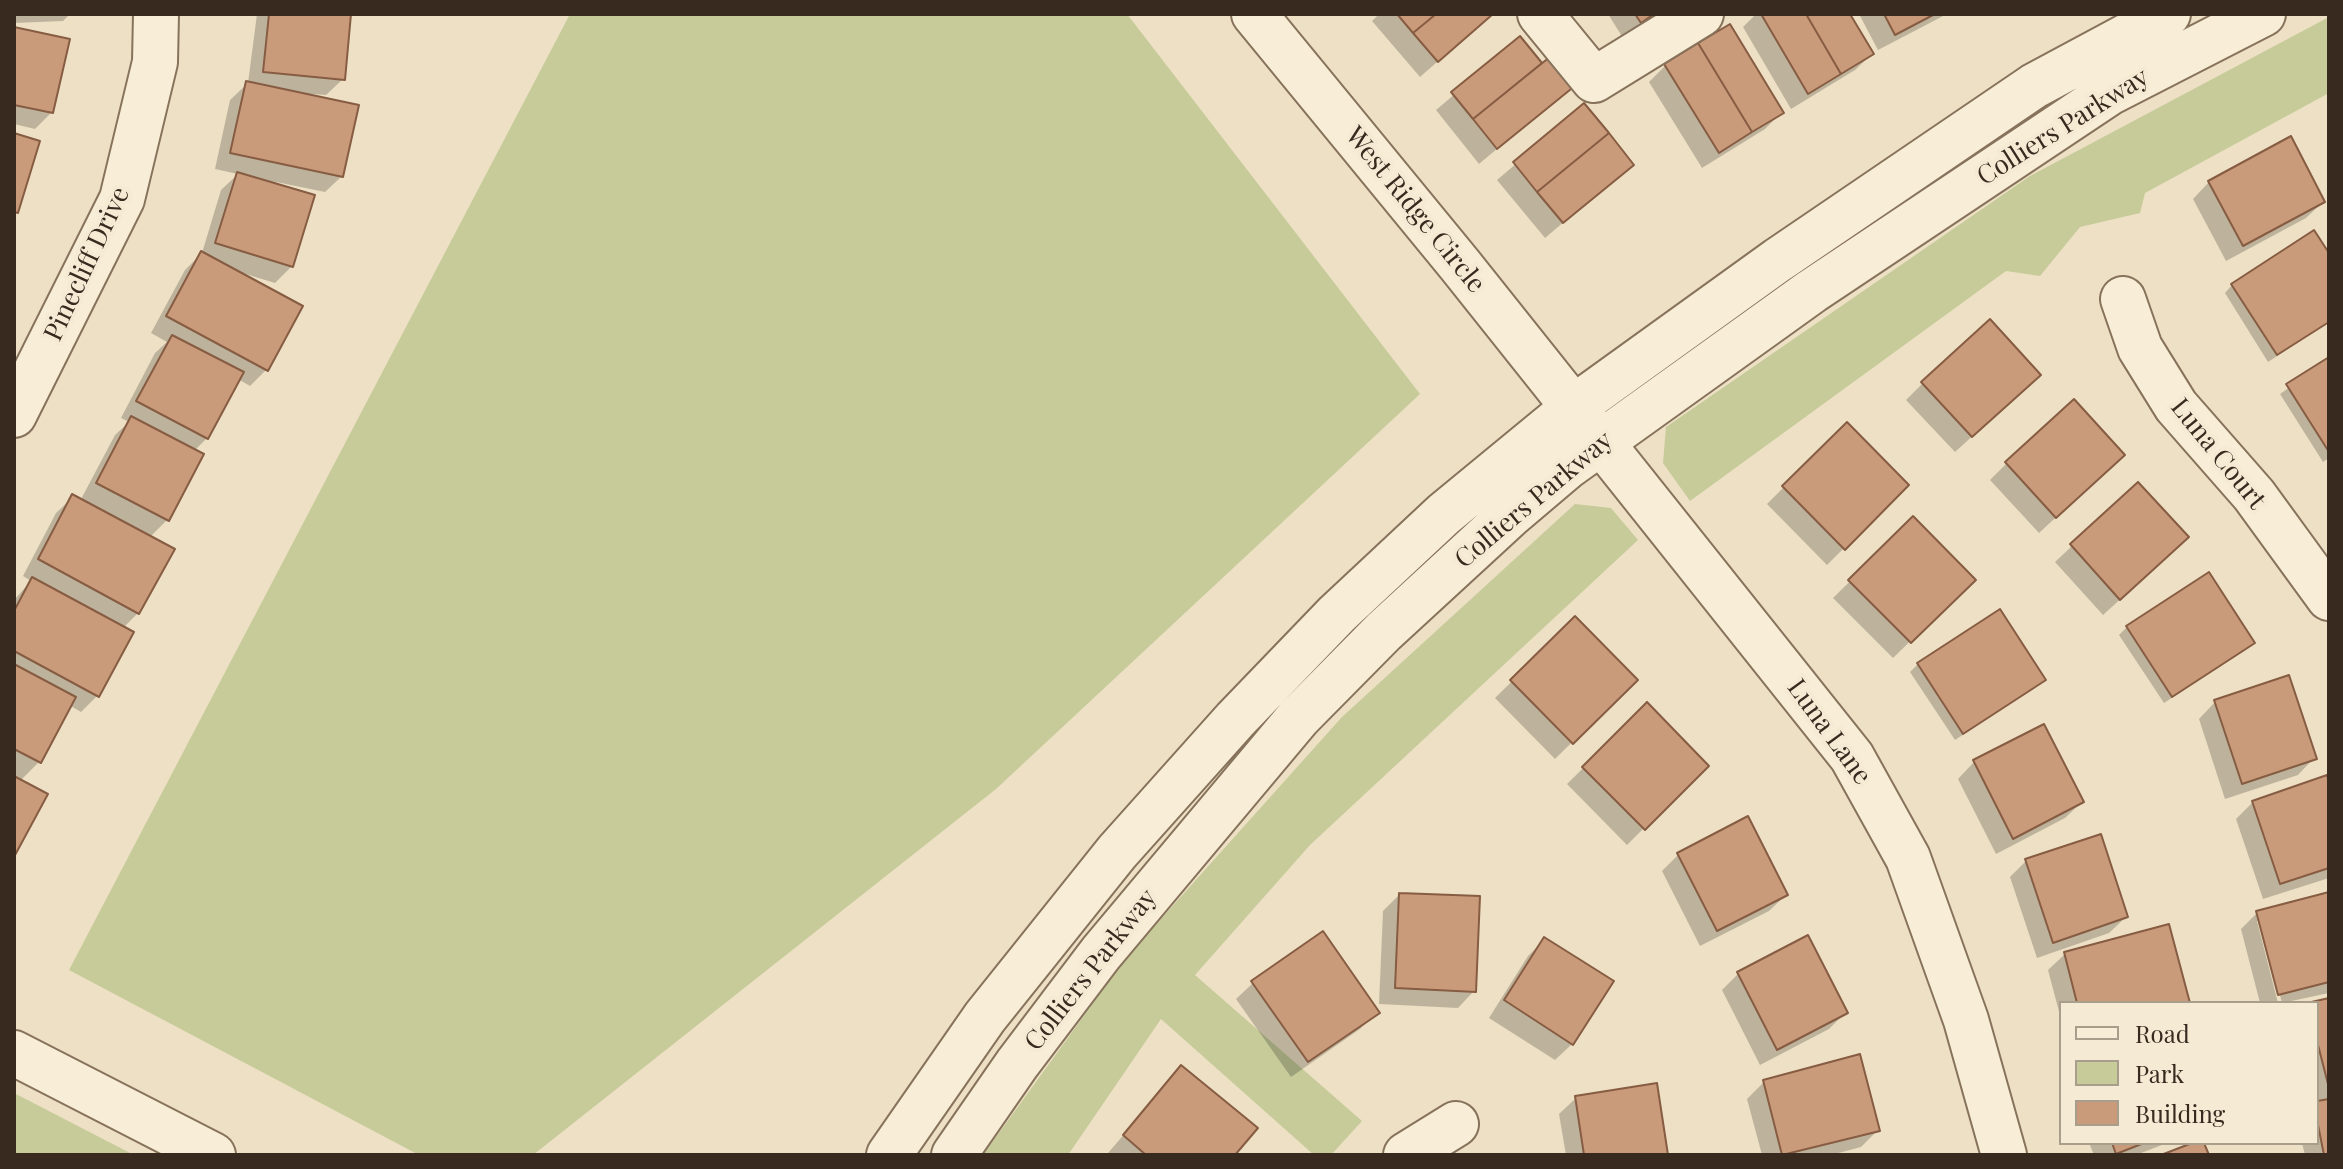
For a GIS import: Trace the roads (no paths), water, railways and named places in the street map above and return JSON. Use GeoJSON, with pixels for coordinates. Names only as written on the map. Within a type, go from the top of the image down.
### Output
{"type":"FeatureCollection","features":[{"type":"Feature","properties":{"kind":"street","name":"Pinecliff Drive"},"geometry":{"type":"LineString","coordinates":[[14,415],[122,199],[155,62],[156,14]]}},
{"type":"Feature","properties":{"kind":"street","name":"West Ridge Circle"},"geometry":{"type":"LineString","coordinates":[[1254,14],[1574,407]]}},
{"type":"Feature","properties":{"kind":"street"},"geometry":{"type":"LineString","coordinates":[[1540,14],[1594,80],[1701,14]]}},
{"type":"Feature","properties":{"kind":"street","name":"Colliers Parkway"},"geometry":{"type":"LineString","coordinates":[[889,1155],[985,1017],[1117,852],[1235,720],[1337,614],[1444,514],[1574,407],[1778,260],[2034,86],[2168,14]]}},
{"type":"Feature","properties":{"kind":"street","name":"Colliers Parkway"},"geometry":{"type":"LineString","coordinates":[[954,1155],[1017,1064],[1101,953],[1298,718],[1384,631],[1509,516],[1601,442],[1812,291],[2109,93],[2263,14]]}},
{"type":"Feature","properties":{"kind":"street","name":"Luna Court"},"geometry":{"type":"LineString","coordinates":[[2123,299],[2140,348],[2176,406],[2254,495],[2329,598]]}},
{"type":"Feature","properties":{"kind":"street","name":"Luna Lane"},"geometry":{"type":"LineString","coordinates":[[1574,407],[1852,757],[1908,858],[1966,1020],[2004,1155]]}},
{"type":"Feature","properties":{"kind":"street"},"geometry":{"type":"LineString","coordinates":[[14,1053],[213,1155]]}},
{"type":"Feature","properties":{"kind":"street"},"geometry":{"type":"LineString","coordinates":[[1406,1155],[1456,1124]]}}]}
